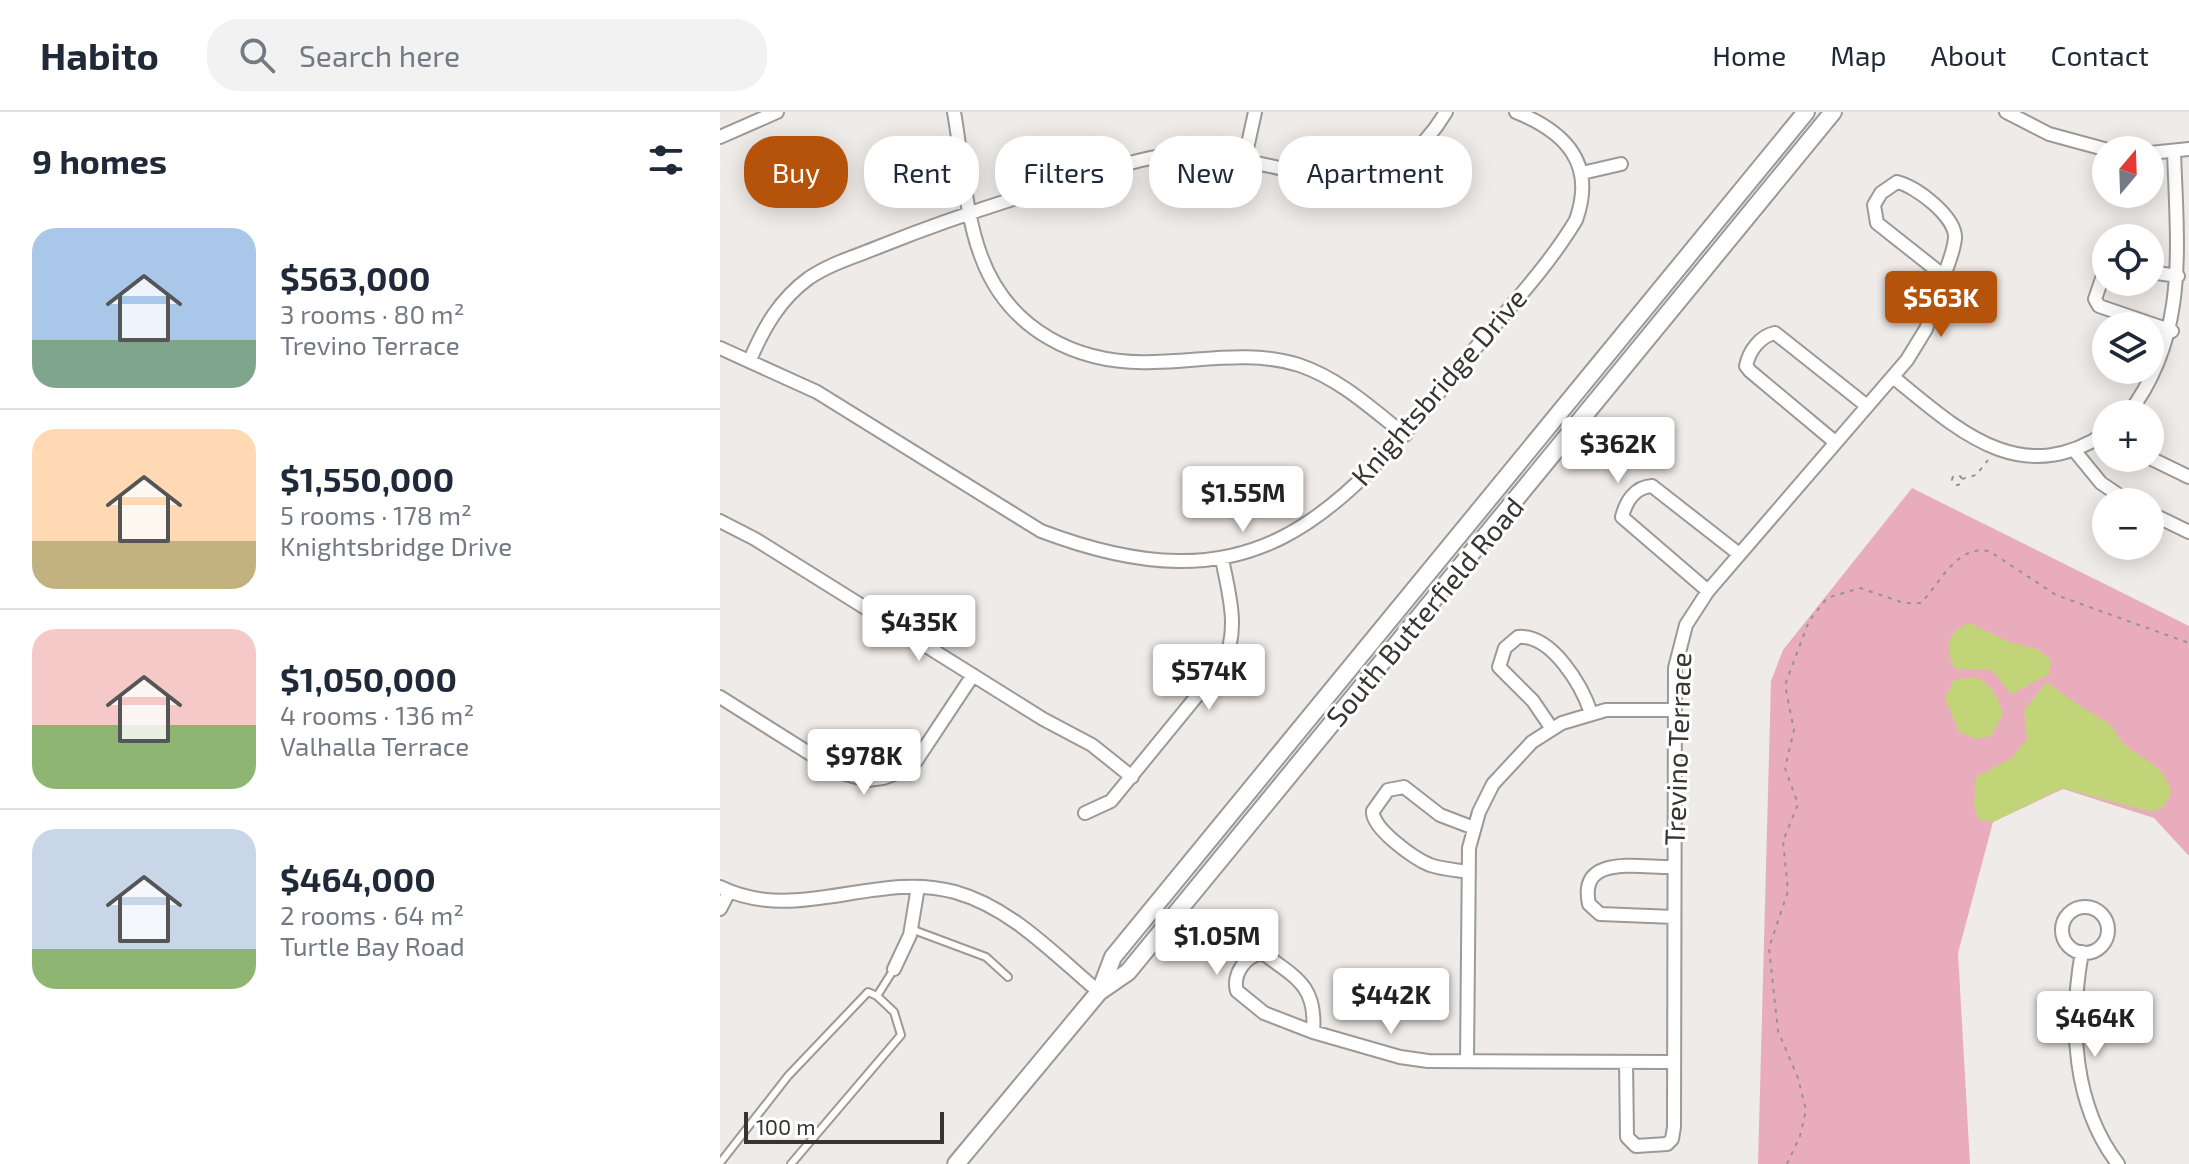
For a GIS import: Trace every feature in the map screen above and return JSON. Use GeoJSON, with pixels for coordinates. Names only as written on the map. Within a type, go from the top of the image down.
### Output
{"type":"FeatureCollection","features":[{"type":"Feature","properties":{"kind":"main road","name":"South Butterfield Road"},"geometry":{"type":"LineString","coordinates":[[1099,992],[1113,957],[1121,946],[1806,112]]}},
{"type":"Feature","properties":{"kind":"main road","name":"South Butterfield Road"},"geometry":{"type":"LineString","coordinates":[[956,1164],[1099,992],[1128,972],[1833,112]]}},
{"type":"Feature","properties":{"kind":"street"},"geometry":{"type":"LineString","coordinates":[[720,137],[777,112]]}},
{"type":"Feature","properties":{"kind":"street"},"geometry":{"type":"LineString","coordinates":[[954,112],[981,257],[999,292],[1012,309],[1050,340],[1088,357],[1119,363],[1248,357],[1285,362],[1340,383],[1405,435]]}},
{"type":"Feature","properties":{"kind":"street"},"geometry":{"type":"LineString","coordinates":[[1250,136],[1255,112]]}},
{"type":"Feature","properties":{"kind":"street"},"geometry":{"type":"LineString","coordinates":[[1262,166],[1330,179],[1370,175],[1399,161],[1421,144],[1446,112]]}},
{"type":"Feature","properties":{"kind":"street"},"geometry":{"type":"LineString","coordinates":[[1516,112],[1549,126],[1561,137],[1582,173],[1621,164]]}},
{"type":"Feature","properties":{"kind":"street"},"geometry":{"type":"LineString","coordinates":[[2006,112],[2049,134],[2092,146]]}},
{"type":"Feature","properties":{"kind":"street"},"geometry":{"type":"LineString","coordinates":[[2164,152],[2189,149]]}},
{"type":"Feature","properties":{"kind":"street"},"geometry":{"type":"LineString","coordinates":[[2137,400],[2157,369],[2172,331],[2178,276],[2174,151]]}},
{"type":"Feature","properties":{"kind":"street"},"geometry":{"type":"LineString","coordinates":[[750,360],[777,308],[811,277],[971,210],[1149,160]]}},
{"type":"Feature","properties":{"kind":"street","name":"Knightsbridge Drive"},"geometry":{"type":"LineString","coordinates":[[720,348],[848,410],[1041,531],[1071,543],[1163,561],[1222,559],[1261,548],[1310,522],[1382,462],[1569,232],[1579,211],[1582,173]]}},
{"type":"Feature","properties":{"kind":"street","name":"Trevino Terrace"},"geometry":{"type":"LineString","coordinates":[[1626,1062],[1627,1137],[1636,1146],[1661,1147],[1672,1139],[1674,710],[1678,649],[1686,625],[1708,591],[1893,377],[1926,329],[1944,276],[1955,236],[1953,227],[1905,184],[1892,184],[1874,205],[1877,223],[1944,276]]}},
{"type":"Feature","properties":{"kind":"street"},"geometry":{"type":"LineString","coordinates":[[2164,274],[2178,276]]}},
{"type":"Feature","properties":{"kind":"street"},"geometry":{"type":"LineString","coordinates":[[2096,296],[2099,306],[2172,331]]}},
{"type":"Feature","properties":{"kind":"street"},"geometry":{"type":"LineString","coordinates":[[1835,442],[1746,366],[1757,344],[1775,333],[1867,406]]}},
{"type":"Feature","properties":{"kind":"street"},"geometry":{"type":"LineString","coordinates":[[1893,377],[1963,434],[1994,449],[2040,456],[2074,450],[2092,440]]}},
{"type":"Feature","properties":{"kind":"street"},"geometry":{"type":"LineString","coordinates":[[2074,450],[2108,488]]}},
{"type":"Feature","properties":{"kind":"street"},"geometry":{"type":"LineString","coordinates":[[2164,465],[2189,477]]}},
{"type":"Feature","properties":{"kind":"street"},"geometry":{"type":"LineString","coordinates":[[1708,591],[1622,517],[1625,506],[1637,490],[1652,486],[1667,494],[1739,554]]}},
{"type":"Feature","properties":{"kind":"street"},"geometry":{"type":"LineString","coordinates":[[2164,520],[2189,532]]}},
{"type":"Feature","properties":{"kind":"street"},"geometry":{"type":"LineString","coordinates":[[720,521],[755,539],[1092,745],[1132,777]]}},
{"type":"Feature","properties":{"kind":"street"},"geometry":{"type":"LineString","coordinates":[[1085,813],[1111,801],[1213,678],[1229,652],[1233,617],[1222,559]]}},
{"type":"Feature","properties":{"kind":"street"},"geometry":{"type":"LineString","coordinates":[[1552,729],[1533,701],[1499,667],[1505,648],[1518,637],[1532,638],[1568,667],[1581,685],[1591,713]]}},
{"type":"Feature","properties":{"kind":"street"},"geometry":{"type":"LineString","coordinates":[[720,697],[839,772],[867,780],[892,776],[916,761],[973,675]]}},
{"type":"Feature","properties":{"kind":"street"},"geometry":{"type":"LineString","coordinates":[[1467,1061],[1468,872],[1474,828],[1502,771],[1532,742],[1552,729],[1591,713],[1674,710]]}},
{"type":"Feature","properties":{"kind":"street"},"geometry":{"type":"LineString","coordinates":[[1468,872],[1443,869],[1412,855],[1377,825],[1373,811],[1388,790],[1404,787],[1440,815],[1474,828]]}},
{"type":"Feature","properties":{"kind":"street","name":"Trevino Terrace"},"geometry":{"type":"LineString","coordinates":[[1674,867],[1602,868],[1590,876],[1587,885],[1589,904],[1600,914],[1674,917]]}},
{"type":"Feature","properties":{"kind":"street"},"geometry":{"type":"LineString","coordinates":[[720,909],[725,889],[771,901],[797,902],[879,888],[918,887],[953,891],[999,910],[1099,992]]}},
{"type":"Feature","properties":{"kind":"street"},"geometry":{"type":"LineString","coordinates":[[894,969],[911,929],[918,887]]}},
{"type":"Feature","properties":{"kind":"street"},"geometry":{"type":"LineString","coordinates":[[2082,952],[2077,1057],[2084,1101],[2091,1120],[2118,1164]]}},
{"type":"Feature","properties":{"kind":"street"},"geometry":{"type":"LineString","coordinates":[[1313,1032],[1314,1002],[1308,989],[1264,954],[1252,955],[1236,977],[1237,991],[1264,1013],[1313,1032],[1400,1057],[1467,1061],[1673,1062]]}},
{"type":"Feature","properties":{"kind":"lane"},"geometry":{"type":"LineString","coordinates":[[911,929],[986,957],[1008,977]]}},
{"type":"Feature","properties":{"kind":"lane"},"geometry":{"type":"LineString","coordinates":[[877,996],[894,969]]}},
{"type":"Feature","properties":{"kind":"lane"},"geometry":{"type":"LineString","coordinates":[[720,1163],[788,1076],[868,992],[877,996],[894,1012],[901,1035],[791,1164]]}},
{"type":"Feature","properties":{"kind":"path"},"geometry":{"type":"LineString","coordinates":[[1962,479],[1976,475],[1994,449]]}},
{"type":"Feature","properties":{"kind":"path"},"geometry":{"type":"LineString","coordinates":[[1787,1164],[1800,1136],[1806,1110],[1798,1078],[1778,1031],[1769,948],[1788,891],[1783,841],[1798,804],[1785,768],[1794,730],[1785,685],[1809,621],[1827,598],[1860,588],[1904,603],[1921,603],[1956,558],[1978,549],[1989,551],[2056,595],[2189,643]]}},
{"type":"Feature","properties":{"kind":"shaded area"},"geometry":{"type":"Polygon","coordinates":[[[1912,488],[2189,626],[2189,856],[2154,818],[2063,789],[1993,822],[1958,953],[1970,1164],[1758,1164],[1771,681],[1783,650],[1912,488]]]}},
{"type":"Feature","properties":{"kind":"shaded area"},"geometry":{"type":"Polygon","coordinates":[[[1969,623],[2009,642],[2037,649],[2051,660],[2049,674],[2011,694],[1992,670],[1955,669],[1949,654],[1949,642],[1956,631],[1969,623]]]}},
{"type":"Feature","properties":{"kind":"shaded area"},"geometry":{"type":"Polygon","coordinates":[[[1974,677],[1993,691],[2003,714],[1991,736],[1976,739],[1959,732],[1945,698],[1954,680],[1974,677]]]}},
{"type":"Feature","properties":{"kind":"shaded area"},"geometry":{"type":"Polygon","coordinates":[[[2047,682],[2108,723],[2125,745],[2160,771],[2171,794],[2163,807],[2151,812],[2062,788],[1993,822],[1979,820],[1974,806],[1976,777],[2012,758],[2027,739],[2024,710],[2047,682]]]}}]}
